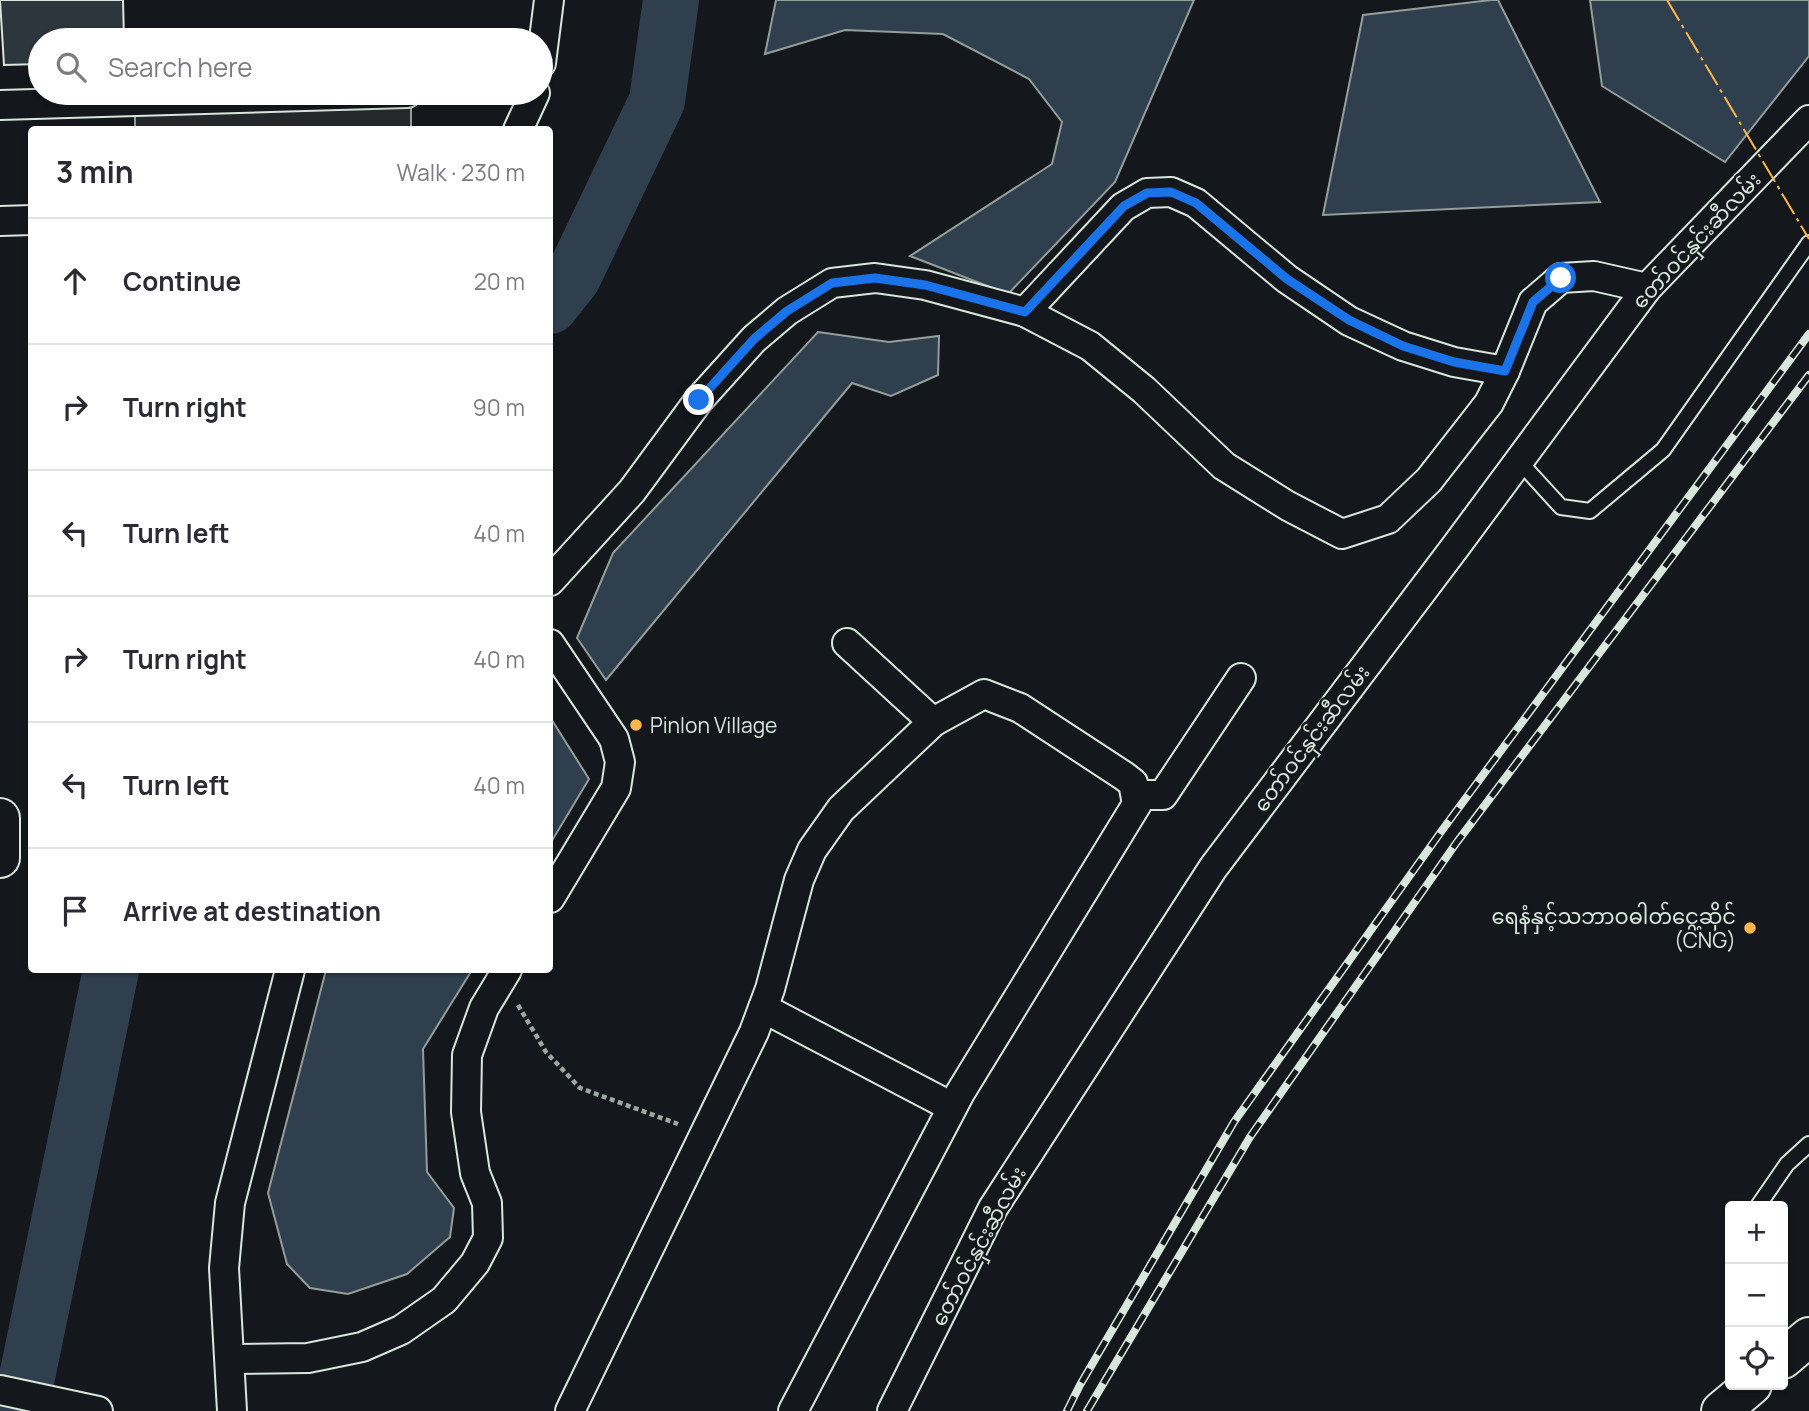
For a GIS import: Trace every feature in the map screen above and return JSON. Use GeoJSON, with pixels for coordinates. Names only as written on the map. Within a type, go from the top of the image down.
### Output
{"type":"FeatureCollection","features":[{"type":"Feature","properties":{"kind":"main road"},"geometry":{"type":"LineString","coordinates":[[0,819],[0,858]]}},
{"type":"Feature","properties":{"kind":"main road"},"geometry":{"type":"LineString","coordinates":[[1721,1411],[1746,1390]]}},
{"type":"Feature","properties":{"kind":"street"},"geometry":{"type":"LineString","coordinates":[[545,28],[549,0]]}},
{"type":"Feature","properties":{"kind":"street"},"geometry":{"type":"LineString","coordinates":[[0,105],[28,104]]}},
{"type":"Feature","properties":{"kind":"street"},"geometry":{"type":"LineString","coordinates":[[520,126],[530,105]]}},
{"type":"Feature","properties":{"kind":"street","name":"တော်ဝင်နှင်းဆီလမ်း"},"geometry":{"type":"LineString","coordinates":[[892,1411],[993,1208],[1213,868],[1647,288],[1809,120]]}},
{"type":"Feature","properties":{"kind":"street"},"geometry":{"type":"LineString","coordinates":[[1025,312],[1124,206],[1147,193],[1171,192],[1196,203],[1287,279],[1349,320],[1403,346],[1454,362],[1505,371]]}},
{"type":"Feature","properties":{"kind":"street"},"geometry":{"type":"LineString","coordinates":[[0,221],[28,220]]}},
{"type":"Feature","properties":{"kind":"street"},"geometry":{"type":"LineString","coordinates":[[553,578],[632,491],[699,400],[754,339],[787,311],[832,283],[875,278],[925,285],[1025,312],[1090,346],[1144,390],[1224,466],[1288,506],[1342,534],[1388,519],[1429,480],[1489,403],[1533,302],[1561,278],[1594,276],[1647,288]]}},
{"type":"Feature","properties":{"kind":"street"},"geometry":{"type":"LineString","coordinates":[[846,643],[933,722]]}},
{"type":"Feature","properties":{"kind":"street"},"geometry":{"type":"LineString","coordinates":[[553,649],[614,739],[620,762],[615,788],[553,893]]}},
{"type":"Feature","properties":{"kind":"street"},"geometry":{"type":"LineString","coordinates":[[1137,795],[1163,795],[1241,677]]}},
{"type":"Feature","properties":{"kind":"street"},"geometry":{"type":"LineString","coordinates":[[570,1411],[754,1032],[799,880],[812,849],[841,809],[933,722],[984,694],[1020,708],[1125,776],[1133,783],[1137,804],[952,1107],[793,1411]]}},
{"type":"Feature","properties":{"kind":"street"},"geometry":{"type":"LineString","coordinates":[[0,803],[0,819]]}},
{"type":"Feature","properties":{"kind":"street"},"geometry":{"type":"LineString","coordinates":[[233,1411],[224,1268],[230,1203],[289,973]]}},
{"type":"Feature","properties":{"kind":"street"},"geometry":{"type":"LineString","coordinates":[[231,1359],[308,1358],[362,1348],[401,1330],[444,1300],[475,1263],[488,1238],[488,1226],[487,1203],[475,1173],[466,1112],[467,1055],[484,1008],[505,973]]}},
{"type":"Feature","properties":{"kind":"street"},"geometry":{"type":"LineString","coordinates":[[763,1008],[952,1107]]}},
{"type":"Feature","properties":{"kind":"street"},"geometry":{"type":"LineString","coordinates":[[0,1390],[88,1409]]}},
{"type":"Feature","properties":{"kind":"lane"},"geometry":{"type":"LineString","coordinates":[[1519,461],[1560,506],[1590,511],[1663,450],[1809,243]]}},
{"type":"Feature","properties":{"kind":"lane"},"geometry":{"type":"LineString","coordinates":[[1761,1201],[1787,1164],[1809,1144]]}},
{"type":"Feature","properties":{"kind":"path"},"geometry":{"type":"LineString","coordinates":[[505,973],[546,1052],[580,1088],[704,1134]]}},
{"type":"Feature","properties":{"kind":"shaded area"},"geometry":{"type":"Polygon","coordinates":[[[411,105],[411,126],[135,126],[135,112],[411,105]]]}},
{"type":"Feature","properties":{"kind":"water"},"geometry":{"type":"Polygon","coordinates":[[[776,0],[1194,0],[1115,182],[1008,294],[910,256],[1052,164],[1062,122],[1029,79],[943,34],[845,30],[765,54],[776,0]]]}},
{"type":"Feature","properties":{"kind":"water"},"geometry":{"type":"Polygon","coordinates":[[[1498,0],[1600,202],[1323,215],[1363,15],[1498,0]]]}},
{"type":"Feature","properties":{"kind":"water"},"geometry":{"type":"Polygon","coordinates":[[[1590,0],[1809,0],[1809,56],[1725,162],[1602,86],[1590,0]]]}},
{"type":"Feature","properties":{"kind":"water"},"geometry":{"type":"Polygon","coordinates":[[[818,332],[889,342],[939,336],[938,375],[891,396],[852,383],[606,680],[577,638],[613,553],[818,332]]]}},
{"type":"Feature","properties":{"kind":"water"},"geometry":{"type":"Polygon","coordinates":[[[553,722],[589,779],[553,839],[553,722]]]}},
{"type":"Feature","properties":{"kind":"water"},"geometry":{"type":"Polygon","coordinates":[[[325,973],[470,973],[423,1049],[427,1172],[454,1208],[450,1237],[407,1274],[348,1294],[310,1288],[287,1264],[268,1193],[325,973]]]}},
{"type":"Feature","properties":{"kind":"building"},"geometry":{"type":"Polygon","coordinates":[[[0,0],[123,0],[124,28],[28,28],[28,64],[4,65],[0,0]]]}},
{"type":"Feature","properties":{"kind":"waterway"},"geometry":{"type":"LineString","coordinates":[[553,302],[573,277],[657,101],[671,0]]}},
{"type":"Feature","properties":{"kind":"waterway"},"geometry":{"type":"LineString","coordinates":[[20,1411],[110,973]]}},
{"type":"Feature","properties":{"kind":"railway"},"geometry":{"type":"LineString","coordinates":[[1067,1411],[1234,1122],[1443,829],[1809,334]]}},
{"type":"Feature","properties":{"kind":"railway"},"geometry":{"type":"LineString","coordinates":[[1087,1411],[1250,1137],[1457,842],[1809,375]]}},
{"type":"Feature","properties":{"kind":"power"},"geometry":{"type":"LineString","coordinates":[[1667,0],[1809,239]]}},
{"type":"Feature","properties":{"kind":"place","name":"Pinlon Village"},"geometry":{"type":"Point","coordinates":[636,725]}},
{"type":"Feature","properties":{"kind":"place","name":"ရေနံနှင့်သဘာဝဓါတ်ငွေ့ဆိုင် (CNG)"},"geometry":{"type":"Point","coordinates":[1750,928]}},
{"type":"Feature","properties":{"kind":"route"},"geometry":{"type":"LineString","coordinates":[[699,400],[754,339],[787,311],[832,283],[875,278],[925,285],[1025,312],[1124,206],[1147,193],[1171,192],[1196,203],[1287,279],[1349,320],[1403,346],[1454,362],[1505,371],[1533,302],[1561,278]]}}]}
